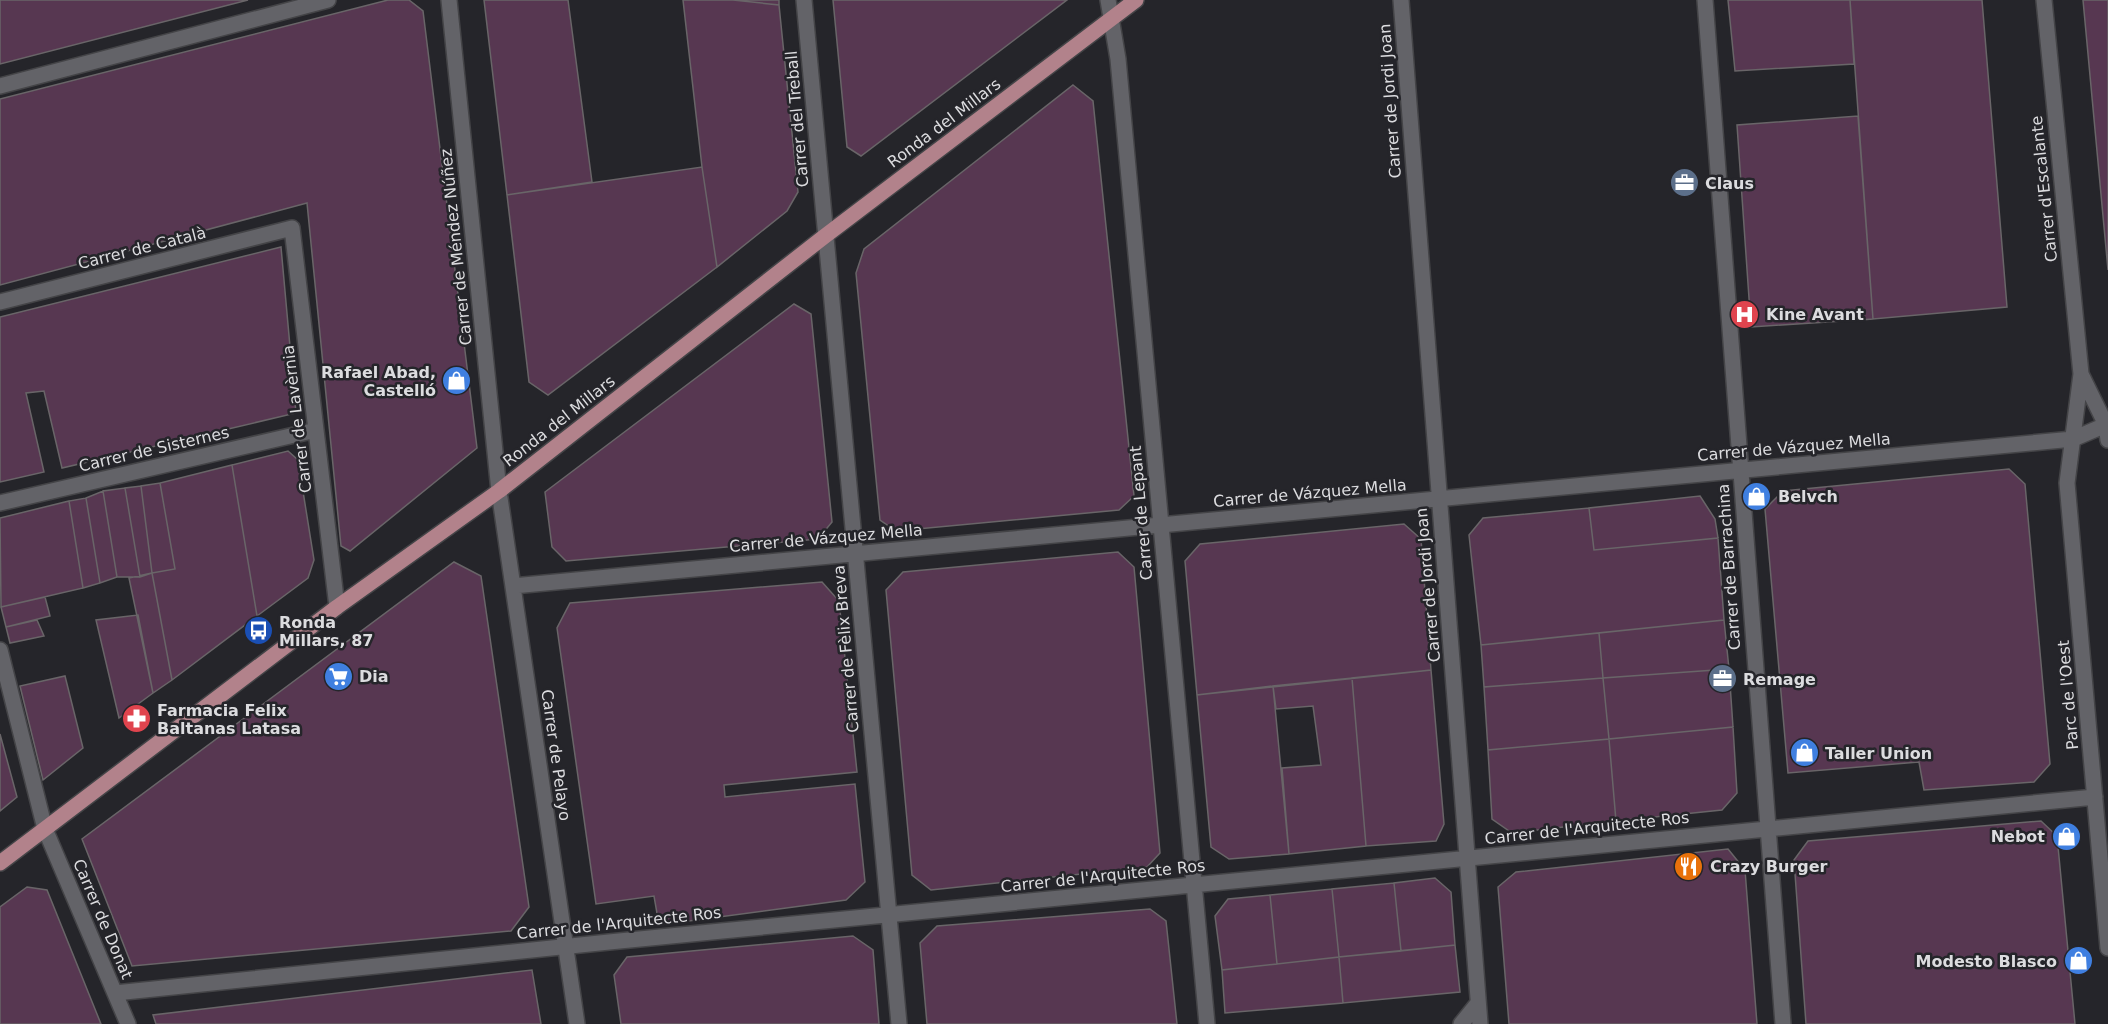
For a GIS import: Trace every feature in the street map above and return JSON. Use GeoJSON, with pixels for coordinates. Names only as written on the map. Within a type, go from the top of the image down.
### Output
{"type":"FeatureCollection","features":[{"type":"Feature","properties":{"kind":"main road","name":"Ronda del Millars"},"geometry":{"type":"LineString","coordinates":[[0,863],[337,607],[499,491],[825,236],[1136,0]]}},
{"type":"Feature","properties":{"kind":"street"},"geometry":{"type":"LineString","coordinates":[[0,86],[328,0]]}},
{"type":"Feature","properties":{"kind":"street","name":"Carrer de Méndez Núñez"},"geometry":{"type":"LineString","coordinates":[[449,0],[499,491]]}},
{"type":"Feature","properties":{"kind":"street","name":"Carrer del Treball"},"geometry":{"type":"LineString","coordinates":[[804,0],[825,236]]}},
{"type":"Feature","properties":{"kind":"street","name":"Carrer de Lepant"},"geometry":{"type":"LineString","coordinates":[[1108,0],[1118,59],[1207,1024]]}},
{"type":"Feature","properties":{"kind":"street","name":"Carrer de Jordi Joan"},"geometry":{"type":"LineString","coordinates":[[1401,0],[1480,1024]]}},
{"type":"Feature","properties":{"kind":"street","name":"Carrer de Barrachina"},"geometry":{"type":"LineString","coordinates":[[1705,0],[1783,1024]]}},
{"type":"Feature","properties":{"kind":"street","name":"Carrer d'Escalante"},"geometry":{"type":"LineString","coordinates":[[2044,0],[2081,374],[2073,439]]}},
{"type":"Feature","properties":{"kind":"street","name":"Carrer de Català"},"geometry":{"type":"LineString","coordinates":[[0,302],[292,228]]}},
{"type":"Feature","properties":{"kind":"street","name":"Carrer de Lavèrnia"},"geometry":{"type":"LineString","coordinates":[[292,228],[337,607]]}},
{"type":"Feature","properties":{"kind":"street","name":"Carrer de Fèlix Breva"},"geometry":{"type":"LineString","coordinates":[[825,236],[899,1024]]}},
{"type":"Feature","properties":{"kind":"street","name":"Carrer d'Escalante"},"geometry":{"type":"LineString","coordinates":[[2081,374],[2107,430]]}},
{"type":"Feature","properties":{"kind":"street","name":"Carrer de Sisternes"},"geometry":{"type":"LineString","coordinates":[[0,503],[316,430]]}},
{"type":"Feature","properties":{"kind":"street","name":"Carrer de Vázquez Mella"},"geometry":{"type":"LineString","coordinates":[[513,586],[2073,439],[2107,430]]}},
{"type":"Feature","properties":{"kind":"street","name":"Parc de l'Oest"},"geometry":{"type":"LineString","coordinates":[[2073,439],[2067,483],[2108,948]]}},
{"type":"Feature","properties":{"kind":"street","name":"Carrer de Pelayo"},"geometry":{"type":"LineString","coordinates":[[499,491],[577,1024]]}},
{"type":"Feature","properties":{"kind":"street","name":"Carrer de Donat"},"geometry":{"type":"LineString","coordinates":[[0,650],[45,829],[128,1024]]}},
{"type":"Feature","properties":{"kind":"street","name":"Carrer de l'Arquitecte Ros"},"geometry":{"type":"LineString","coordinates":[[115,993],[889,914],[2095,797]]}},
{"type":"Feature","properties":{"kind":"street"},"geometry":{"type":"LineString","coordinates":[[1461,1024],[1478,1003]]}},
{"type":"Feature","properties":{"kind":"building"},"geometry":{"type":"Polygon","coordinates":[[[0,0],[248,0],[0,64],[0,0]]]}},
{"type":"Feature","properties":{"kind":"building"},"geometry":{"type":"Polygon","coordinates":[[[388,0],[409,0],[423,11],[477,448],[350,551],[341,546],[307,203],[0,285],[0,99],[388,0]]]}},
{"type":"Feature","properties":{"kind":"building"},"geometry":{"type":"Polygon","coordinates":[[[484,0],[568,0],[592,182],[507,195],[484,0]]]}},
{"type":"Feature","properties":{"kind":"building"},"geometry":{"type":"Polygon","coordinates":[[[683,0],[733,0],[779,5],[798,192],[787,211],[717,267],[702,167],[683,0]]]}},
{"type":"Feature","properties":{"kind":"building"},"geometry":{"type":"Polygon","coordinates":[[[733,0],[779,0],[779,5],[733,0]]]}},
{"type":"Feature","properties":{"kind":"building"},"geometry":{"type":"Polygon","coordinates":[[[833,0],[1067,0],[861,156],[847,147],[833,0]]]}},
{"type":"Feature","properties":{"kind":"building"},"geometry":{"type":"Polygon","coordinates":[[[1728,0],[1850,0],[1854,64],[1735,71],[1728,0]]]}},
{"type":"Feature","properties":{"kind":"building"},"geometry":{"type":"Polygon","coordinates":[[[1850,0],[1982,0],[2007,307],[1873,319],[1850,0]]]}},
{"type":"Feature","properties":{"kind":"building"},"geometry":{"type":"Polygon","coordinates":[[[2083,0],[2108,0],[2108,270],[2083,0]]]}},
{"type":"Feature","properties":{"kind":"building"},"geometry":{"type":"Polygon","coordinates":[[[1073,85],[1093,101],[1134,496],[1119,510],[896,531],[880,520],[856,273],[864,249],[1073,85]]]}},
{"type":"Feature","properties":{"kind":"building"},"geometry":{"type":"Polygon","coordinates":[[[1858,116],[1873,319],[1751,327],[1737,125],[1858,116]]]}},
{"type":"Feature","properties":{"kind":"building"},"geometry":{"type":"Polygon","coordinates":[[[702,167],[717,267],[548,395],[529,382],[507,195],[702,167]]]}},
{"type":"Feature","properties":{"kind":"building"},"geometry":{"type":"Polygon","coordinates":[[[281,247],[296,413],[62,468],[44,391],[26,393],[44,472],[0,482],[0,317],[281,247]]]}},
{"type":"Feature","properties":{"kind":"building"},"geometry":{"type":"Polygon","coordinates":[[[794,304],[811,314],[832,522],[818,539],[566,561],[552,547],[545,492],[794,304]]]}},
{"type":"Feature","properties":{"kind":"building"},"geometry":{"type":"Polygon","coordinates":[[[288,451],[298,460],[314,560],[308,578],[257,616],[232,465],[288,451]]]}},
{"type":"Feature","properties":{"kind":"building"},"geometry":{"type":"Polygon","coordinates":[[[232,465],[257,616],[172,680],[152,573],[175,569],[160,483],[232,465]]]}},
{"type":"Feature","properties":{"kind":"building"},"geometry":{"type":"Polygon","coordinates":[[[2009,469],[2025,484],[2050,764],[2034,782],[1924,790],[1919,762],[1788,773],[1765,509],[1783,491],[2009,469]]]}},
{"type":"Feature","properties":{"kind":"building"},"geometry":{"type":"Polygon","coordinates":[[[160,483],[175,569],[152,573],[141,486],[160,483]]]}},
{"type":"Feature","properties":{"kind":"building"},"geometry":{"type":"Polygon","coordinates":[[[141,486],[152,573],[140,577],[125,488],[141,486]]]}},
{"type":"Feature","properties":{"kind":"building"},"geometry":{"type":"Polygon","coordinates":[[[125,488],[140,577],[117,577],[103,491],[125,488]]]}},
{"type":"Feature","properties":{"kind":"building"},"geometry":{"type":"Polygon","coordinates":[[[103,491],[117,577],[100,583],[86,498],[103,491]]]}},
{"type":"Feature","properties":{"kind":"building"},"geometry":{"type":"Polygon","coordinates":[[[1700,496],[1715,519],[1718,538],[1594,550],[1589,508],[1700,496]]]}},
{"type":"Feature","properties":{"kind":"building"},"geometry":{"type":"Polygon","coordinates":[[[86,498],[100,583],[83,588],[69,501],[86,498]]]}},
{"type":"Feature","properties":{"kind":"building"},"geometry":{"type":"Polygon","coordinates":[[[69,501],[83,588],[1,607],[0,518],[69,501]]]}},
{"type":"Feature","properties":{"kind":"building"},"geometry":{"type":"Polygon","coordinates":[[[1589,508],[1594,550],[1718,538],[1724,620],[1481,645],[1469,535],[1483,518],[1589,508]]]}},
{"type":"Feature","properties":{"kind":"building"},"geometry":{"type":"Polygon","coordinates":[[[1404,524],[1421,539],[1431,670],[1197,695],[1185,561],[1200,544],[1404,524]]]}},
{"type":"Feature","properties":{"kind":"building"},"geometry":{"type":"Polygon","coordinates":[[[1118,552],[1134,567],[1160,853],[1147,867],[931,890],[912,875],[886,590],[903,572],[1118,552]]]}},
{"type":"Feature","properties":{"kind":"building"},"geometry":{"type":"Polygon","coordinates":[[[454,562],[481,576],[529,907],[511,931],[132,966],[82,839],[454,562]]]}},
{"type":"Feature","properties":{"kind":"building"},"geometry":{"type":"Polygon","coordinates":[[[152,573],[172,680],[153,693],[129,578],[152,573]]]}},
{"type":"Feature","properties":{"kind":"building"},"geometry":{"type":"Polygon","coordinates":[[[822,582],[839,601],[857,772],[724,785],[725,797],[855,784],[865,882],[846,900],[659,925],[654,896],[596,904],[557,628],[570,603],[822,582]]]}},
{"type":"Feature","properties":{"kind":"building"},"geometry":{"type":"Polygon","coordinates":[[[45,597],[50,616],[6,627],[1,607],[45,597]]]}},
{"type":"Feature","properties":{"kind":"building"},"geometry":{"type":"Polygon","coordinates":[[[138,615],[153,693],[119,718],[96,620],[138,615]]]}},
{"type":"Feature","properties":{"kind":"building"},"geometry":{"type":"Polygon","coordinates":[[[37,620],[44,636],[10,643],[6,627],[37,620]]]}},
{"type":"Feature","properties":{"kind":"building"},"geometry":{"type":"Polygon","coordinates":[[[1724,620],[1729,669],[1603,678],[1599,633],[1724,620]]]}},
{"type":"Feature","properties":{"kind":"building"},"geometry":{"type":"Polygon","coordinates":[[[1599,633],[1603,678],[1484,687],[1481,645],[1599,633]]]}},
{"type":"Feature","properties":{"kind":"building"},"geometry":{"type":"Polygon","coordinates":[[[1729,669],[1733,727],[1609,739],[1603,678],[1729,669]]]}},
{"type":"Feature","properties":{"kind":"building"},"geometry":{"type":"Polygon","coordinates":[[[1431,670],[1444,824],[1436,841],[1366,846],[1352,678],[1431,670]]]}},
{"type":"Feature","properties":{"kind":"building"},"geometry":{"type":"Polygon","coordinates":[[[65,676],[83,748],[43,780],[20,686],[65,676]]]}},
{"type":"Feature","properties":{"kind":"building"},"geometry":{"type":"Polygon","coordinates":[[[1352,678],[1366,846],[1289,854],[1282,768],[1321,765],[1313,706],[1276,709],[1273,686],[1352,678]]]}},
{"type":"Feature","properties":{"kind":"building"},"geometry":{"type":"Polygon","coordinates":[[[1603,678],[1609,739],[1488,750],[1484,687],[1603,678]]]}},
{"type":"Feature","properties":{"kind":"building"},"geometry":{"type":"Polygon","coordinates":[[[1273,686],[1289,854],[1229,859],[1211,847],[1197,695],[1273,686]]]}},
{"type":"Feature","properties":{"kind":"building"},"geometry":{"type":"Polygon","coordinates":[[[1733,727],[1737,793],[1722,810],[1616,821],[1609,739],[1733,727]]]}},
{"type":"Feature","properties":{"kind":"building"},"geometry":{"type":"Polygon","coordinates":[[[0,734],[17,797],[0,811],[0,734]]]}},
{"type":"Feature","properties":{"kind":"building"},"geometry":{"type":"Polygon","coordinates":[[[1609,739],[1616,821],[1512,833],[1492,819],[1488,750],[1609,739]]]}},
{"type":"Feature","properties":{"kind":"building"},"geometry":{"type":"Polygon","coordinates":[[[2041,821],[2057,836],[2075,1024],[1806,1024],[1794,860],[1808,841],[2041,821]]]}},
{"type":"Feature","properties":{"kind":"building"},"geometry":{"type":"Polygon","coordinates":[[[1728,849],[1745,870],[1757,1024],[1509,1024],[1498,887],[1516,872],[1728,849]]]}},
{"type":"Feature","properties":{"kind":"building"},"geometry":{"type":"Polygon","coordinates":[[[1435,878],[1451,892],[1455,945],[1401,951],[1394,883],[1435,878]]]}},
{"type":"Feature","properties":{"kind":"building"},"geometry":{"type":"Polygon","coordinates":[[[1394,883],[1401,951],[1339,957],[1332,889],[1394,883]]]}},
{"type":"Feature","properties":{"kind":"building"},"geometry":{"type":"Polygon","coordinates":[[[27,887],[47,890],[101,1024],[0,1024],[0,907],[27,887]]]}},
{"type":"Feature","properties":{"kind":"building"},"geometry":{"type":"Polygon","coordinates":[[[1332,889],[1339,957],[1277,964],[1270,895],[1332,889]]]}},
{"type":"Feature","properties":{"kind":"building"},"geometry":{"type":"Polygon","coordinates":[[[1270,895],[1277,964],[1222,970],[1215,916],[1228,899],[1270,895]]]}},
{"type":"Feature","properties":{"kind":"building"},"geometry":{"type":"Polygon","coordinates":[[[1150,909],[1166,921],[1177,1024],[927,1024],[920,943],[937,926],[1150,909]]]}},
{"type":"Feature","properties":{"kind":"building"},"geometry":{"type":"Polygon","coordinates":[[[853,936],[873,950],[879,1024],[621,1024],[614,975],[627,957],[853,936]]]}},
{"type":"Feature","properties":{"kind":"building"},"geometry":{"type":"Polygon","coordinates":[[[1455,945],[1460,992],[1343,1003],[1339,957],[1455,945]]]}},
{"type":"Feature","properties":{"kind":"building"},"geometry":{"type":"Polygon","coordinates":[[[1339,957],[1343,1003],[1225,1013],[1222,970],[1339,957]]]}},
{"type":"Feature","properties":{"kind":"building"},"geometry":{"type":"Polygon","coordinates":[[[532,970],[541,1024],[156,1024],[153,1015],[532,970]]]}},
{"type":"Feature","properties":{"kind":"place","name":"Claus"},"geometry":{"type":"Point","coordinates":[1684,183]}},
{"type":"Feature","properties":{"kind":"place","name":"Kine Avant"},"geometry":{"type":"Point","coordinates":[1745,314]}},
{"type":"Feature","properties":{"kind":"place","name":"Rafael Abad, Castelló"},"geometry":{"type":"Point","coordinates":[457,381]}},
{"type":"Feature","properties":{"kind":"place","name":"Belvch"},"geometry":{"type":"Point","coordinates":[1757,496]}},
{"type":"Feature","properties":{"kind":"place","name":"Ronda Millars, 87"},"geometry":{"type":"Point","coordinates":[258,631]}},
{"type":"Feature","properties":{"kind":"place","name":"Dia"},"geometry":{"type":"Point","coordinates":[338,676]}},
{"type":"Feature","properties":{"kind":"place","name":"Remage"},"geometry":{"type":"Point","coordinates":[1722,679]}},
{"type":"Feature","properties":{"kind":"place","name":"Farmacia Felix Baltanas Latasa"},"geometry":{"type":"Point","coordinates":[136,719]}},
{"type":"Feature","properties":{"kind":"place","name":"Taller Union"},"geometry":{"type":"Point","coordinates":[1804,753]}},
{"type":"Feature","properties":{"kind":"place","name":"Nebot"},"geometry":{"type":"Point","coordinates":[2066,836]}},
{"type":"Feature","properties":{"kind":"place","name":"Crazy Burger"},"geometry":{"type":"Point","coordinates":[1689,866]}},
{"type":"Feature","properties":{"kind":"place","name":"Modesto Blasco"},"geometry":{"type":"Point","coordinates":[2078,961]}}]}
